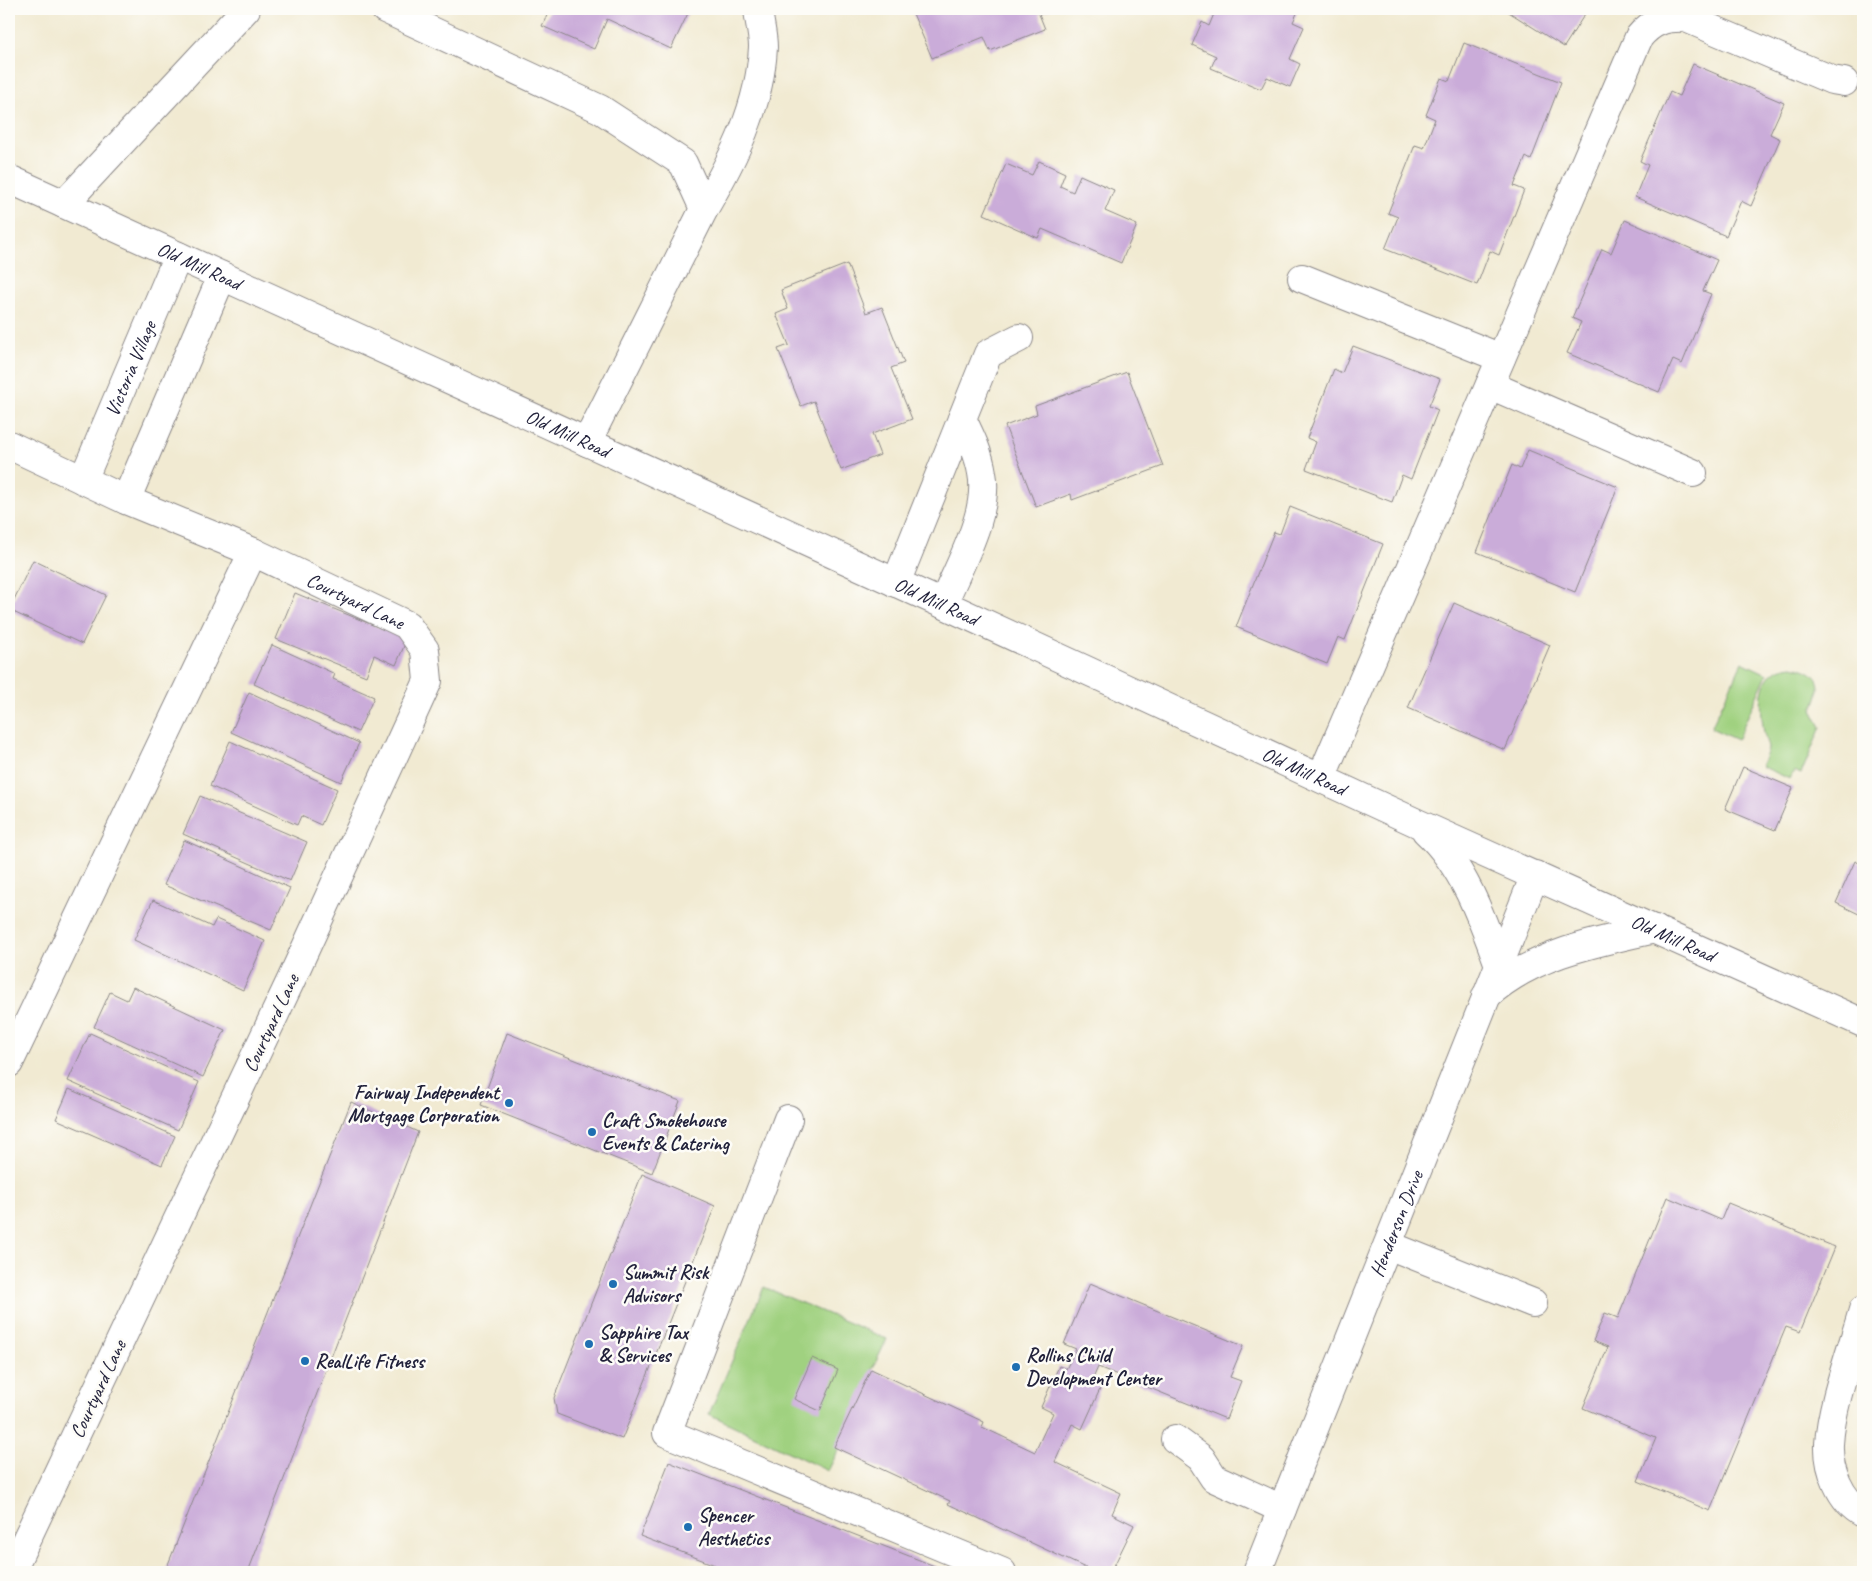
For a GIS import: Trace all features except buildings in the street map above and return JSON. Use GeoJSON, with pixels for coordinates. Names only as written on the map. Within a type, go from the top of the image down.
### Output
{"type":"FeatureCollection","features":[{"type":"Feature","properties":{"kind":"street"},"geometry":{"type":"LineString","coordinates":[[64,204],[246,9]]}},
{"type":"Feature","properties":{"kind":"street"},"geometry":{"type":"LineString","coordinates":[[385,9],[600,109],[682,163],[704,209]]}},
{"type":"Feature","properties":{"kind":"street"},"geometry":{"type":"LineString","coordinates":[[587,442],[704,209],[732,161],[753,105],[763,47],[758,9]]}},
{"type":"Feature","properties":{"kind":"street"},"geometry":{"type":"LineString","coordinates":[[1321,778],[1635,46],[1646,28],[1656,21],[1670,18],[1686,18],[1832,80],[1844,82]]}},
{"type":"Feature","properties":{"kind":"street","name":"Old Mill Road"},"geometry":{"type":"LineString","coordinates":[[9,179],[943,604],[1417,823],[1863,1023]]}},
{"type":"Feature","properties":{"kind":"street","name":"Victoria Village"},"geometry":{"type":"LineString","coordinates":[[83,480],[178,256]]}},
{"type":"Feature","properties":{"kind":"street"},"geometry":{"type":"LineString","coordinates":[[126,500],[222,276]]}},
{"type":"Feature","properties":{"kind":"street"},"geometry":{"type":"LineString","coordinates":[[1302,278],[1501,358]]}},
{"type":"Feature","properties":{"kind":"street"},"geometry":{"type":"LineString","coordinates":[[896,583],[988,354],[1019,338]]}},
{"type":"Feature","properties":{"kind":"street"},"geometry":{"type":"LineString","coordinates":[[1490,385],[1693,473]]}},
{"type":"Feature","properties":{"kind":"street"},"geometry":{"type":"LineString","coordinates":[[943,604],[978,518],[983,496],[983,475],[977,452],[962,419]]}},
{"type":"Feature","properties":{"kind":"street","name":"Courtyard Lane"},"geometry":{"type":"LineString","coordinates":[[9,446],[126,500],[253,552],[407,625],[425,650],[428,681],[291,980],[11,1572]]}},
{"type":"Feature","properties":{"kind":"street"},"geometry":{"type":"LineString","coordinates":[[9,1063],[253,552]]}},
{"type":"Feature","properties":{"kind":"street"},"geometry":{"type":"LineString","coordinates":[[1417,823],[1435,839],[1453,862],[1471,897],[1499,965]]}},
{"type":"Feature","properties":{"kind":"street","name":"Henderson Drive"},"geometry":{"type":"LineString","coordinates":[[1257,1572],[1535,875]]}},
{"type":"Feature","properties":{"kind":"street"},"geometry":{"type":"LineString","coordinates":[[1486,996],[1517,973],[1568,951],[1655,929]]}},
{"type":"Feature","properties":{"kind":"street"},"geometry":{"type":"LineString","coordinates":[[788,1118],[667,1433],[1002,1572]]}},
{"type":"Feature","properties":{"kind":"street"},"geometry":{"type":"LineString","coordinates":[[1388,1244],[1533,1303]]}},
{"type":"Feature","properties":{"kind":"street"},"geometry":{"type":"LineString","coordinates":[[1863,1310],[1833,1417],[1829,1445],[1834,1475],[1843,1494],[1863,1513]]}},
{"type":"Feature","properties":{"kind":"street"},"geometry":{"type":"LineString","coordinates":[[1175,1439],[1201,1458],[1214,1478],[1282,1509]]}},
{"type":"Feature","properties":{"kind":"green space"},"geometry":{"type":"Polygon","coordinates":[[[1742,662],[1767,674],[1737,740],[1711,728],[1742,662]]]}},
{"type":"Feature","properties":{"kind":"green space"},"geometry":{"type":"Polygon","coordinates":[[[1793,666],[1810,672],[1818,681],[1818,694],[1812,710],[1821,727],[1801,774],[1794,771],[1790,779],[1761,766],[1768,748],[1764,733],[1761,700],[1766,681],[1772,674],[1793,666]]]}},
{"type":"Feature","properties":{"kind":"green space"},"geometry":{"type":"Polygon","coordinates":[[[764,1287],[887,1339],[835,1446],[839,1449],[828,1471],[709,1414],[764,1287]]]}},
{"type":"Feature","properties":{"kind":"place","name":"Fairway Independent Mortgage Corporation"},"geometry":{"type":"Point","coordinates":[509,1103]}},
{"type":"Feature","properties":{"kind":"place","name":"Craft Smokehouse Events & Catering"},"geometry":{"type":"Point","coordinates":[592,1132]}},
{"type":"Feature","properties":{"kind":"place","name":"Summit Risk Advisors"},"geometry":{"type":"Point","coordinates":[613,1284]}},
{"type":"Feature","properties":{"kind":"place","name":"Sapphire Tax & Services"},"geometry":{"type":"Point","coordinates":[589,1344]}},
{"type":"Feature","properties":{"kind":"place","name":"RealLife Fitness"},"geometry":{"type":"Point","coordinates":[305,1361]}},
{"type":"Feature","properties":{"kind":"place","name":"Rollins Child Development Center"},"geometry":{"type":"Point","coordinates":[1016,1367]}},
{"type":"Feature","properties":{"kind":"place","name":"Spencer Aesthetics"},"geometry":{"type":"Point","coordinates":[688,1527]}}]}
